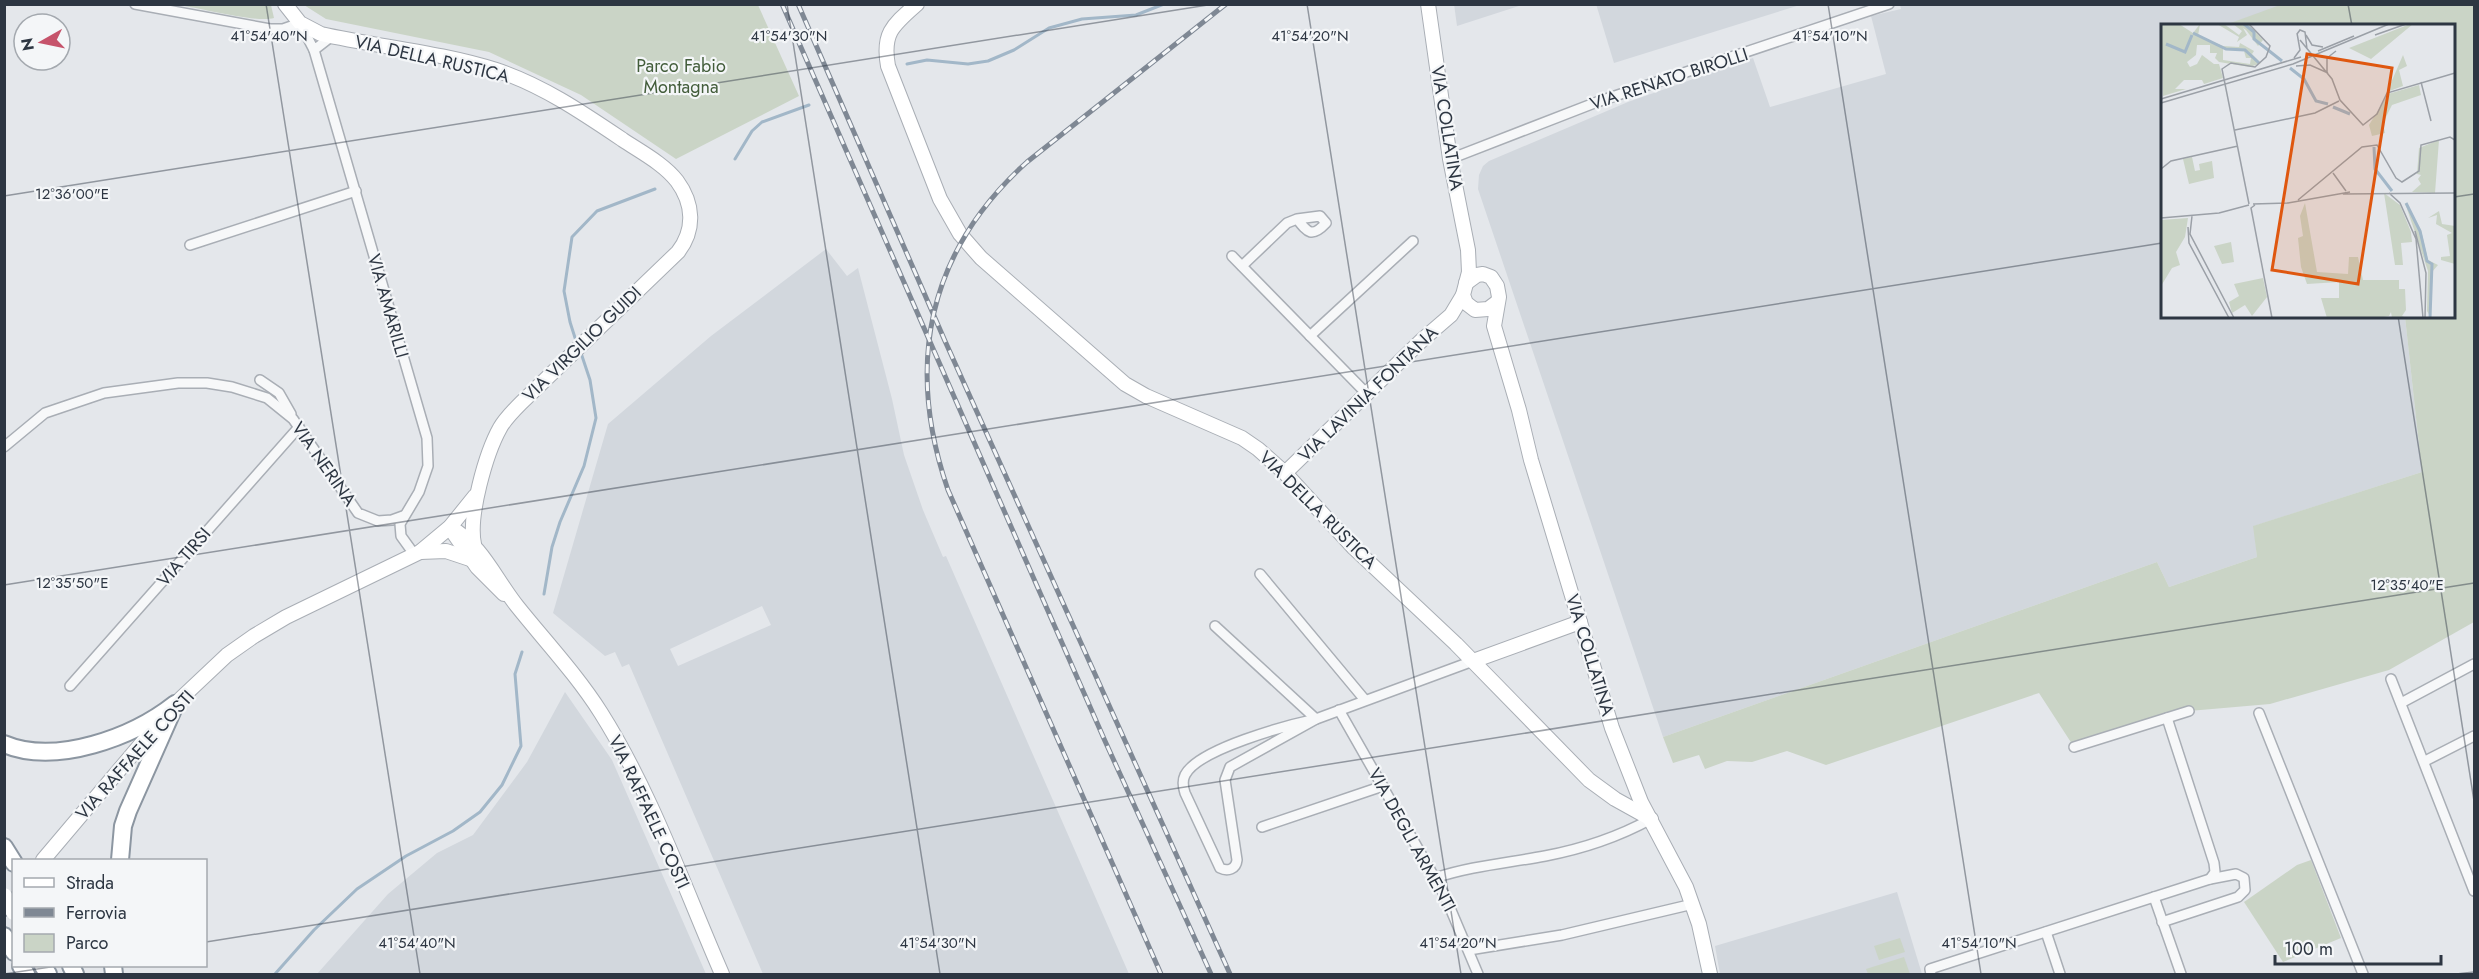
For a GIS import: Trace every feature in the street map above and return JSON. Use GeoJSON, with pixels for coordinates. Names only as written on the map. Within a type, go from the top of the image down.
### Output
{"type":"FeatureCollection","features":[{"type":"Feature","properties":{"kind":"highway"},"geometry":{"type":"LineString","coordinates":[[4,744],[27,750],[45,751],[86,747],[162,715],[175,704]]}},
{"type":"Feature","properties":{"kind":"highway"},"geometry":{"type":"LineString","coordinates":[[120,859],[123,826],[128,811],[175,704]]}},
{"type":"Feature","properties":{"kind":"highway"},"geometry":{"type":"LineString","coordinates":[[4,847],[12,860]]}},
{"type":"Feature","properties":{"kind":"highway"},"geometry":{"type":"LineString","coordinates":[[4,896],[12,909]]}},
{"type":"Feature","properties":{"kind":"street"},"geometry":{"type":"LineString","coordinates":[[135,4],[270,29],[283,29],[300,22]]}},
{"type":"Feature","properties":{"kind":"street","name":"VIA DELLA RUSTICA"},"geometry":{"type":"LineString","coordinates":[[285,4],[300,22],[315,32],[496,70],[542,89],[670,173],[683,190],[689,205]]}},
{"type":"Feature","properties":{"kind":"street","name":"VIA DELLA RUSTICA"},"geometry":{"type":"LineString","coordinates":[[917,4],[891,28],[886,41],[887,60],[940,199],[960,234],[981,258],[1125,384],[1146,396],[1242,438],[1258,449],[1285,473],[1354,548],[1473,661],[1589,780],[1615,800],[1651,819]]}},
{"type":"Feature","properties":{"kind":"street","name":"VIA COLLATINA"},"geometry":{"type":"LineString","coordinates":[[1428,4],[1450,159],[1468,250],[1469,272],[1465,289]]}},
{"type":"Feature","properties":{"kind":"street","name":"VIA RENATO BIROLLI"},"geometry":{"type":"LineString","coordinates":[[1450,159],[1597,102],[1890,4]]}},
{"type":"Feature","properties":{"kind":"street","name":"VIA AMARILLI"},"geometry":{"type":"LineString","coordinates":[[300,22],[314,50],[427,438],[429,466],[419,492],[410,509],[403,516],[400,524],[401,536]]}},
{"type":"Feature","properties":{"kind":"street"},"geometry":{"type":"LineString","coordinates":[[314,50],[332,36]]}},
{"type":"Feature","properties":{"kind":"street"},"geometry":{"type":"LineString","coordinates":[[190,245],[356,191]]}},
{"type":"Feature","properties":{"kind":"street","name":"VIA VIRGILIO GUIDI"},"geometry":{"type":"LineString","coordinates":[[474,544],[473,521],[478,491],[500,428],[516,407],[678,252],[687,240],[691,226],[689,205]]}},
{"type":"Feature","properties":{"kind":"street"},"geometry":{"type":"LineString","coordinates":[[1242,266],[1287,223],[1297,219]]}},
{"type":"Feature","properties":{"kind":"street"},"geometry":{"type":"LineString","coordinates":[[1310,336],[1413,241]]}},
{"type":"Feature","properties":{"kind":"street","name":"VIA COLLATINA"},"geometry":{"type":"LineString","coordinates":[[1468,250],[1483,274]]}},
{"type":"Feature","properties":{"kind":"street"},"geometry":{"type":"LineString","coordinates":[[1232,256],[1367,394]]}},
{"type":"Feature","properties":{"kind":"street"},"geometry":{"type":"LineString","coordinates":[[1483,274],[1495,281],[1498,292],[1496,303],[1488,309],[1476,310],[1465,289],[1476,275],[1483,274]]}},
{"type":"Feature","properties":{"kind":"street","name":"VIA LAVINIA FONTANA"},"geometry":{"type":"LineString","coordinates":[[1285,473],[1451,315],[1465,289]]}},
{"type":"Feature","properties":{"kind":"street","name":"VIA COLLATINA"},"geometry":{"type":"LineString","coordinates":[[1496,303],[1494,326],[1531,460],[1623,759],[1693,904],[1710,975]]}},
{"type":"Feature","properties":{"kind":"street","name":"VIA COLLATINA"},"geometry":{"type":"LineString","coordinates":[[1476,310],[1494,326]]}},
{"type":"Feature","properties":{"kind":"street","name":"VIA LAVINIA FONTANA"},"geometry":{"type":"LineString","coordinates":[[1451,315],[1476,310]]}},
{"type":"Feature","properties":{"kind":"street"},"geometry":{"type":"LineString","coordinates":[[260,380],[279,393],[296,423]]}},
{"type":"Feature","properties":{"kind":"street","name":"VIA NERINA"},"geometry":{"type":"LineString","coordinates":[[4,447],[45,413],[104,393],[147,386],[207,383],[232,387],[267,398],[296,423],[358,513],[392,526],[401,536]]}},
{"type":"Feature","properties":{"kind":"street","name":"VIA TIRSI"},"geometry":{"type":"LineString","coordinates":[[70,687],[296,423]]}},
{"type":"Feature","properties":{"kind":"street","name":"VIA VIRGILIO GUIDI"},"geometry":{"type":"LineString","coordinates":[[450,527],[478,491]]}},
{"type":"Feature","properties":{"kind":"street"},"geometry":{"type":"LineString","coordinates":[[378,521],[403,516]]}},
{"type":"Feature","properties":{"kind":"street","name":"VIA RAFFAELE COSTI"},"geometry":{"type":"LineString","coordinates":[[450,527],[474,544],[495,571],[515,603],[579,682],[620,744],[722,975]]}},
{"type":"Feature","properties":{"kind":"street","name":"VIA RAFFAELE COSTI"},"geometry":{"type":"LineString","coordinates":[[45,859],[175,704],[227,656],[286,617],[417,553],[450,527]]}},
{"type":"Feature","properties":{"kind":"street","name":"VIA RAFFAELE COSTI"},"geometry":{"type":"LineString","coordinates":[[450,527],[470,559],[490,582],[515,603]]}},
{"type":"Feature","properties":{"kind":"street"},"geometry":{"type":"LineString","coordinates":[[401,536],[417,553]]}},
{"type":"Feature","properties":{"kind":"street","name":"VIA RAFFAELE COSTI"},"geometry":{"type":"LineString","coordinates":[[417,553],[446,551],[470,559]]}},
{"type":"Feature","properties":{"kind":"street"},"geometry":{"type":"LineString","coordinates":[[1260,574],[1365,700]]}},
{"type":"Feature","properties":{"kind":"street"},"geometry":{"type":"LineString","coordinates":[[1316,719],[1276,728],[1226,748],[1196,764],[1185,774],[1183,785],[1185,794],[1215,863],[1222,870],[1233,868],[1237,860],[1225,780],[1228,768],[1316,719],[1580,622]]}},
{"type":"Feature","properties":{"kind":"street"},"geometry":{"type":"LineString","coordinates":[[1215,626],[1316,719]]}},
{"type":"Feature","properties":{"kind":"street"},"geometry":{"type":"LineString","coordinates":[[2401,703],[2475,664]]}},
{"type":"Feature","properties":{"kind":"street"},"geometry":{"type":"LineString","coordinates":[[2391,679],[2475,891]]}},
{"type":"Feature","properties":{"kind":"street","name":"VIA DEGLI ARMENTI"},"geometry":{"type":"LineString","coordinates":[[1338,710],[1449,904],[1478,975]]}},
{"type":"Feature","properties":{"kind":"street"},"geometry":{"type":"LineString","coordinates":[[2074,747],[2189,711]]}},
{"type":"Feature","properties":{"kind":"street"},"geometry":{"type":"LineString","coordinates":[[2259,713],[2363,975]]}},
{"type":"Feature","properties":{"kind":"street"},"geometry":{"type":"LineString","coordinates":[[2167,718],[2214,863],[2214,872],[2210,879]]}},
{"type":"Feature","properties":{"kind":"street"},"geometry":{"type":"LineString","coordinates":[[2425,761],[2475,736]]}},
{"type":"Feature","properties":{"kind":"street"},"geometry":{"type":"LineString","coordinates":[[1262,827],[1383,786]]}},
{"type":"Feature","properties":{"kind":"street"},"geometry":{"type":"LineString","coordinates":[[1435,878],[1476,866],[1570,850],[1620,835],[1651,819]]}},
{"type":"Feature","properties":{"kind":"street"},"geometry":{"type":"LineString","coordinates":[[1931,972],[2210,879],[2236,874],[2244,878],[2245,890],[2238,897],[2162,922]]}},
{"type":"Feature","properties":{"kind":"street"},"geometry":{"type":"LineString","coordinates":[[2154,897],[2181,975]]}},
{"type":"Feature","properties":{"kind":"street"},"geometry":{"type":"LineString","coordinates":[[1469,950],[1562,935],[1693,904]]}},
{"type":"Feature","properties":{"kind":"street"},"geometry":{"type":"LineString","coordinates":[[2046,932],[2060,975]]}},
{"type":"Feature","properties":{"kind":"shaded area"},"geometry":{"type":"Polygon","coordinates":[[[1454,4],[1522,4],[1522,5],[1457,26],[1454,4]]]}},
{"type":"Feature","properties":{"kind":"shaded area"},"geometry":{"type":"Polygon","coordinates":[[[1596,4],[1800,4],[1800,5],[1614,63],[1596,4]]]}},
{"type":"Feature","properties":{"kind":"shaded area"},"geometry":{"type":"Polygon","coordinates":[[[1900,5],[2283,5],[2229,24],[2161,24],[2161,318],[2405,318],[2422,472],[2254,526],[2257,557],[2169,587],[2157,562],[1663,737],[1478,189],[1479,175],[1483,166],[1489,161],[1628,102],[1753,58],[1770,107],[1886,74],[1871,16],[1901,9],[1900,5]]]}},
{"type":"Feature","properties":{"kind":"shaded area"},"geometry":{"type":"Polygon","coordinates":[[[826,249],[847,276],[858,268],[904,455],[923,510],[943,557],[946,556],[1129,974],[763,974],[629,664],[622,667],[615,652],[605,656],[553,613],[608,424],[711,336],[826,249]],[[762,606],[670,649],[678,666],[771,625],[762,606]]]}},
{"type":"Feature","properties":{"kind":"shaded area"},"geometry":{"type":"Polygon","coordinates":[[[565,692],[612,760],[706,974],[317,974],[388,894],[437,853],[473,835],[527,762],[565,692]]]}},
{"type":"Feature","properties":{"kind":"shaded area"},"geometry":{"type":"Polygon","coordinates":[[[1897,892],[1922,974],[1720,974],[1715,946],[1897,892]]]}},
{"type":"Feature","properties":{"kind":"green space"},"geometry":{"type":"Polygon","coordinates":[[[179,5],[271,5],[274,18],[241,17],[179,5]]]}},
{"type":"Feature","properties":{"kind":"green space","name":"Parco Fabio Montagna"},"geometry":{"type":"Polygon","coordinates":[[[304,5],[758,5],[799,96],[676,159],[581,95],[489,52],[326,19],[304,5]]]}},
{"type":"Feature","properties":{"kind":"green space"},"geometry":{"type":"Polygon","coordinates":[[[2280,5],[2474,5],[2474,622],[2389,670],[2270,704],[2189,711],[2074,747],[2039,693],[1826,765],[1787,751],[1752,762],[1727,761],[1705,769],[1699,755],[1673,763],[1663,737],[2157,562],[2169,587],[2257,557],[2253,526],[2422,472],[2405,318],[2455,318],[2455,24],[2228,24],[2280,5]]]}},
{"type":"Feature","properties":{"kind":"green space"},"geometry":{"type":"Polygon","coordinates":[[[2311,860],[2341,938],[2283,962],[2244,902],[2297,865],[2311,860]]]}},
{"type":"Feature","properties":{"kind":"green space"},"geometry":{"type":"Polygon","coordinates":[[[1900,938],[1905,952],[1879,960],[1874,946],[1900,938]]]}},
{"type":"Feature","properties":{"kind":"green space"},"geometry":{"type":"Polygon","coordinates":[[[1904,957],[1910,974],[1868,974],[1866,969],[1904,957]]]}},
{"type":"Feature","properties":{"kind":"waterway"},"geometry":{"type":"LineString","coordinates":[[907,64],[927,60],[968,64],[988,61],[1014,50],[1049,28],[1082,19],[1136,15],[1164,4]]}},
{"type":"Feature","properties":{"kind":"waterway"},"geometry":{"type":"LineString","coordinates":[[735,159],[752,131],[762,122],[809,105]]}},
{"type":"Feature","properties":{"kind":"waterway"},"geometry":{"type":"LineString","coordinates":[[577,344],[564,291],[572,237],[597,211],[655,189]]}},
{"type":"Feature","properties":{"kind":"waterway"},"geometry":{"type":"LineString","coordinates":[[544,594],[552,547],[584,466],[596,418],[590,380],[581,353]]}},
{"type":"Feature","properties":{"kind":"waterway"},"geometry":{"type":"LineString","coordinates":[[275,974],[314,930],[357,889],[406,856],[453,831],[480,812],[502,785],[521,746],[515,674],[522,652]]}},
{"type":"Feature","properties":{"kind":"railway"},"geometry":{"type":"LineString","coordinates":[[782,4],[1105,741],[1211,974]]}},
{"type":"Feature","properties":{"kind":"railway"},"geometry":{"type":"LineString","coordinates":[[798,4],[945,341],[1230,974]]}},
{"type":"Feature","properties":{"kind":"railway"},"geometry":{"type":"LineString","coordinates":[[1161,974],[948,490],[935,444],[928,399],[928,355],[934,313],[947,272],[966,234],[993,197],[1027,162],[1226,4]]}}]}
